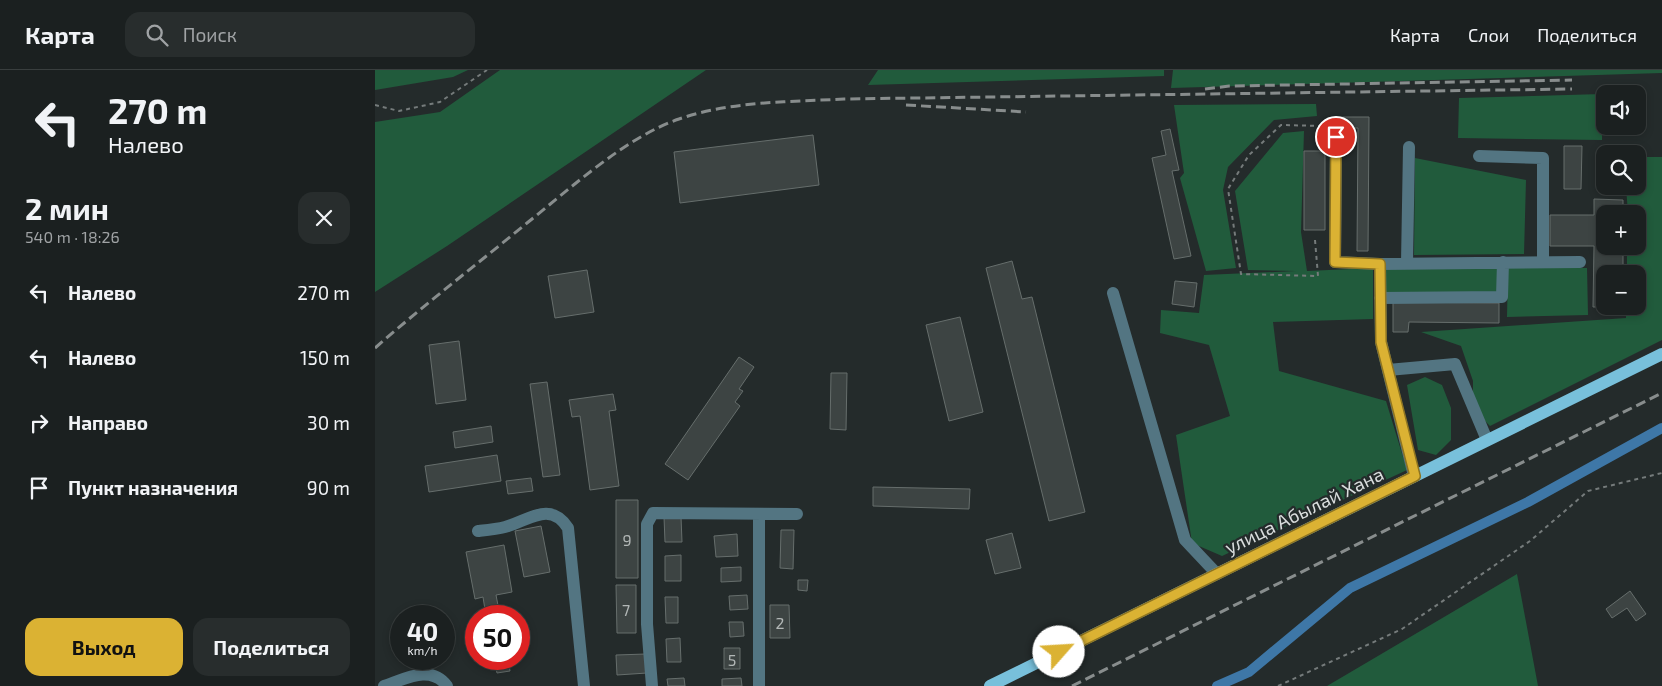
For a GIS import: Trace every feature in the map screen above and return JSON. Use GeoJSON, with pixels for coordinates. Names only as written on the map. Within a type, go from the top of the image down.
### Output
{"type":"FeatureCollection","features":[{"type":"Feature","properties":{"kind":"main road","name":"улица Абылай Хана"},"geometry":{"type":"LineString","coordinates":[[990,686],[1662,354]]}},
{"type":"Feature","properties":{"kind":"street"},"geometry":{"type":"LineString","coordinates":[[1336,137],[1335,262],[1380,264],[1580,262]]}},
{"type":"Feature","properties":{"kind":"street"},"geometry":{"type":"LineString","coordinates":[[1407,263],[1409,147]]}},
{"type":"Feature","properties":{"kind":"street"},"geometry":{"type":"LineString","coordinates":[[1479,156],[1543,158],[1543,262]]}},
{"type":"Feature","properties":{"kind":"street"},"geometry":{"type":"LineString","coordinates":[[1380,298],[1502,297],[1503,262]]}},
{"type":"Feature","properties":{"kind":"street"},"geometry":{"type":"LineString","coordinates":[[1380,264],[1381,342],[1415,476]]}},
{"type":"Feature","properties":{"kind":"street"},"geometry":{"type":"LineString","coordinates":[[1113,293],[1185,540],[1217,574]]}},
{"type":"Feature","properties":{"kind":"street"},"geometry":{"type":"LineString","coordinates":[[1388,370],[1455,364],[1487,440]]}},
{"type":"Feature","properties":{"kind":"street"},"geometry":{"type":"LineString","coordinates":[[652,686],[647,624],[647,524],[653,513],[797,514]]}},
{"type":"Feature","properties":{"kind":"street"},"geometry":{"type":"LineString","coordinates":[[478,531],[506,527],[525,518],[542,514],[557,516],[568,528],[584,686]]}},
{"type":"Feature","properties":{"kind":"street"},"geometry":{"type":"LineString","coordinates":[[759,515],[759,686]]}},
{"type":"Feature","properties":{"kind":"street"},"geometry":{"type":"LineString","coordinates":[[384,686],[427,673],[437,676],[447,686]]}},
{"type":"Feature","properties":{"kind":"path"},"geometry":{"type":"LineString","coordinates":[[375,105],[399,110],[440,102],[487,70]]}},
{"type":"Feature","properties":{"kind":"path"},"geometry":{"type":"LineString","coordinates":[[1315,240],[1317,276],[1241,274],[1228,189],[1249,155],[1281,125],[1323,126],[1336,137]]}},
{"type":"Feature","properties":{"kind":"path"},"geometry":{"type":"LineString","coordinates":[[1278,686],[1402,629],[1530,541],[1588,491],[1662,473]]}},
{"type":"Feature","properties":{"kind":"green space"},"geometry":{"type":"Polygon","coordinates":[[[375,70],[468,70],[453,77],[375,90],[375,70]]]}},
{"type":"Feature","properties":{"kind":"green space"},"geometry":{"type":"Polygon","coordinates":[[[500,70],[706,70],[447,246],[375,292],[375,122],[440,112],[500,70]]]}},
{"type":"Feature","properties":{"kind":"green space"},"geometry":{"type":"Polygon","coordinates":[[[878,70],[1164,70],[1164,76],[868,85],[878,70]]]}},
{"type":"Feature","properties":{"kind":"green space"},"geometry":{"type":"Polygon","coordinates":[[[1173,70],[1662,70],[1662,73],[1171,88],[1173,70]]]}},
{"type":"Feature","properties":{"kind":"green space"},"geometry":{"type":"Polygon","coordinates":[[[1596,94],[1596,135],[1602,135],[1602,140],[1458,138],[1459,98],[1596,94]]]}},
{"type":"Feature","properties":{"kind":"green space"},"geometry":{"type":"Polygon","coordinates":[[[1316,104],[1317,116],[1274,120],[1228,167],[1223,190],[1236,268],[1206,271],[1180,178],[1184,173],[1174,105],[1316,104]]]}},
{"type":"Feature","properties":{"kind":"green space"},"geometry":{"type":"Polygon","coordinates":[[[1304,131],[1301,232],[1307,271],[1373,268],[1373,319],[1273,322],[1279,371],[1386,401],[1407,470],[1222,556],[1192,543],[1176,435],[1230,416],[1209,345],[1160,333],[1161,310],[1199,313],[1204,275],[1296,271],[1248,270],[1235,191],[1283,133],[1304,131]]]}},
{"type":"Feature","properties":{"kind":"green space"},"geometry":{"type":"Polygon","coordinates":[[[1646,157],[1662,157],[1662,340],[1490,426],[1473,409],[1473,381],[1461,346],[1421,332],[1626,318],[1626,315],[1646,315],[1646,265],[1627,265],[1627,255],[1646,255],[1646,205],[1627,205],[1627,195],[1646,195],[1646,157]]]}},
{"type":"Feature","properties":{"kind":"green space"},"geometry":{"type":"Polygon","coordinates":[[[1415,158],[1526,180],[1524,254],[1414,255],[1415,158]]]}},
{"type":"Feature","properties":{"kind":"green space"},"geometry":{"type":"Polygon","coordinates":[[[1498,266],[1498,293],[1383,295],[1383,267],[1498,266]]]}},
{"type":"Feature","properties":{"kind":"green space"},"geometry":{"type":"Polygon","coordinates":[[[1508,267],[1587,268],[1588,315],[1507,317],[1508,267]]]}},
{"type":"Feature","properties":{"kind":"green space"},"geometry":{"type":"Polygon","coordinates":[[[1425,377],[1442,385],[1451,408],[1451,440],[1436,455],[1418,450],[1407,385],[1425,377]]]}},
{"type":"Feature","properties":{"kind":"green space"},"geometry":{"type":"Polygon","coordinates":[[[1517,574],[1538,686],[1327,686],[1517,574]]]}},
{"type":"Feature","properties":{"kind":"building"},"geometry":{"type":"Polygon","coordinates":[[[1336,117],[1369,117],[1368,251],[1357,251],[1358,128],[1336,128],[1336,117]]]}},
{"type":"Feature","properties":{"kind":"building"},"geometry":{"type":"Polygon","coordinates":[[[1170,129],[1179,170],[1172,171],[1191,256],[1174,259],[1152,158],[1166,155],[1161,131],[1170,129]]]}},
{"type":"Feature","properties":{"kind":"building"},"geometry":{"type":"Polygon","coordinates":[[[813,135],[819,185],[680,203],[674,152],[813,135]]]}},
{"type":"Feature","properties":{"kind":"building"},"geometry":{"type":"Polygon","coordinates":[[[1564,146],[1582,146],[1581,189],[1564,189],[1564,146]]]}},
{"type":"Feature","properties":{"kind":"building"},"geometry":{"type":"Polygon","coordinates":[[[1304,151],[1325,151],[1325,230],[1304,230],[1304,151]]]}},
{"type":"Feature","properties":{"kind":"building"},"geometry":{"type":"Polygon","coordinates":[[[1594,199],[1623,200],[1623,205],[1596,205],[1596,255],[1623,255],[1623,265],[1596,265],[1596,307],[1593,307],[1594,246],[1550,246],[1550,215],[1594,215],[1594,199]]]}},
{"type":"Feature","properties":{"kind":"building"},"geometry":{"type":"Polygon","coordinates":[[[1012,261],[1022,299],[1032,297],[1085,512],[1049,521],[986,268],[1012,261]]]}},
{"type":"Feature","properties":{"kind":"building"},"geometry":{"type":"Polygon","coordinates":[[[587,270],[594,312],[555,318],[548,276],[587,270]]]}},
{"type":"Feature","properties":{"kind":"building"},"geometry":{"type":"Polygon","coordinates":[[[1175,281],[1197,283],[1194,307],[1172,304],[1175,281]]]}},
{"type":"Feature","properties":{"kind":"building"},"geometry":{"type":"Polygon","coordinates":[[[1393,302],[1499,303],[1499,323],[1409,322],[1408,332],[1393,332],[1393,302]]]}},
{"type":"Feature","properties":{"kind":"building"},"geometry":{"type":"Polygon","coordinates":[[[960,317],[983,412],[949,421],[926,325],[960,317]]]}},
{"type":"Feature","properties":{"kind":"building"},"geometry":{"type":"Polygon","coordinates":[[[459,341],[466,400],[436,404],[429,345],[459,341]]]}},
{"type":"Feature","properties":{"kind":"building"},"geometry":{"type":"Polygon","coordinates":[[[739,357],[754,367],[739,389],[743,391],[735,402],[740,406],[688,480],[665,464],[739,357]]]}},
{"type":"Feature","properties":{"kind":"building"},"geometry":{"type":"Polygon","coordinates":[[[831,373],[847,373],[846,430],[830,429],[831,373]]]}},
{"type":"Feature","properties":{"kind":"building"},"geometry":{"type":"Polygon","coordinates":[[[547,382],[560,475],[543,477],[530,384],[547,382]]]}},
{"type":"Feature","properties":{"kind":"building"},"geometry":{"type":"Polygon","coordinates":[[[613,394],[616,410],[609,411],[619,486],[590,490],[580,416],[572,417],[569,400],[613,394]]]}},
{"type":"Feature","properties":{"kind":"building"},"geometry":{"type":"Polygon","coordinates":[[[491,426],[493,442],[455,448],[453,432],[491,426]]]}},
{"type":"Feature","properties":{"kind":"building"},"geometry":{"type":"Polygon","coordinates":[[[497,455],[501,481],[429,492],[425,466],[497,455]]]}},
{"type":"Feature","properties":{"kind":"building"},"geometry":{"type":"Polygon","coordinates":[[[531,478],[533,491],[508,494],[506,481],[531,478]]]}},
{"type":"Feature","properties":{"kind":"building"},"geometry":{"type":"Polygon","coordinates":[[[873,487],[970,489],[969,509],[873,506],[873,487]]]}},
{"type":"Feature","properties":{"kind":"building"},"geometry":{"type":"Polygon","coordinates":[[[616,500],[638,500],[638,578],[616,578],[616,500]]]}},
{"type":"Feature","properties":{"kind":"building"},"geometry":{"type":"Polygon","coordinates":[[[664,517],[681,517],[682,542],[665,542],[664,517]]]}},
{"type":"Feature","properties":{"kind":"building"},"geometry":{"type":"Polygon","coordinates":[[[541,526],[550,572],[524,577],[515,531],[541,526]]]}},
{"type":"Feature","properties":{"kind":"building"},"geometry":{"type":"Polygon","coordinates":[[[781,530],[794,530],[793,569],[780,568],[781,530]]]}},
{"type":"Feature","properties":{"kind":"building"},"geometry":{"type":"Polygon","coordinates":[[[1012,533],[1021,568],[995,574],[986,540],[1012,533]]]}},
{"type":"Feature","properties":{"kind":"building"},"geometry":{"type":"Polygon","coordinates":[[[737,534],[738,556],[716,557],[714,536],[737,534]]]}},
{"type":"Feature","properties":{"kind":"building"},"geometry":{"type":"Polygon","coordinates":[[[504,545],[512,592],[496,595],[498,605],[484,605],[483,597],[475,599],[466,552],[504,545]]]}},
{"type":"Feature","properties":{"kind":"building"},"geometry":{"type":"Polygon","coordinates":[[[681,555],[681,581],[665,581],[665,556],[681,555]]]}},
{"type":"Feature","properties":{"kind":"building"},"geometry":{"type":"Polygon","coordinates":[[[741,567],[741,581],[721,582],[721,568],[741,567]]]}},
{"type":"Feature","properties":{"kind":"building"},"geometry":{"type":"Polygon","coordinates":[[[798,580],[808,580],[807,591],[798,590],[798,580]]]}},
{"type":"Feature","properties":{"kind":"building"},"geometry":{"type":"Polygon","coordinates":[[[616,585],[636,585],[636,633],[617,633],[616,585]]]}},
{"type":"Feature","properties":{"kind":"building"},"geometry":{"type":"Polygon","coordinates":[[[1630,591],[1646,614],[1636,621],[1627,608],[1612,618],[1606,609],[1630,591]]]}},
{"type":"Feature","properties":{"kind":"building"},"geometry":{"type":"Polygon","coordinates":[[[747,595],[748,609],[730,610],[729,596],[747,595]]]}},
{"type":"Feature","properties":{"kind":"building"},"geometry":{"type":"Polygon","coordinates":[[[665,597],[678,597],[678,623],[666,623],[665,597]]]}},
{"type":"Feature","properties":{"kind":"building"},"geometry":{"type":"Polygon","coordinates":[[[770,605],[789,605],[790,638],[770,638],[770,605]]]}},
{"type":"Feature","properties":{"kind":"building"},"geometry":{"type":"Polygon","coordinates":[[[729,622],[743,622],[744,636],[730,637],[729,622]]]}},
{"type":"Feature","properties":{"kind":"building"},"geometry":{"type":"Polygon","coordinates":[[[680,638],[681,662],[667,662],[666,639],[680,638]]]}},
{"type":"Feature","properties":{"kind":"building"},"geometry":{"type":"Polygon","coordinates":[[[724,648],[740,648],[740,669],[724,669],[724,648]]]}},
{"type":"Feature","properties":{"kind":"building"},"geometry":{"type":"Polygon","coordinates":[[[646,654],[647,673],[617,675],[616,655],[646,654]]]}},
{"type":"Feature","properties":{"kind":"building"},"geometry":{"type":"Polygon","coordinates":[[[496,670],[510,670],[510,671],[497,673],[496,670]]]}},
{"type":"Feature","properties":{"kind":"building"},"geometry":{"type":"Polygon","coordinates":[[[684,678],[685,686],[668,686],[667,679],[684,678]]]}},
{"type":"Feature","properties":{"kind":"building"},"geometry":{"type":"Polygon","coordinates":[[[741,678],[742,686],[722,686],[722,679],[741,678]]]}},
{"type":"Feature","properties":{"kind":"waterway"},"geometry":{"type":"LineString","coordinates":[[1217,686],[1249,672],[1350,588],[1528,502],[1662,428]]}},
{"type":"Feature","properties":{"kind":"railway"},"geometry":{"type":"LineString","coordinates":[[1205,89],[1229,86],[1572,80]]}},
{"type":"Feature","properties":{"kind":"railway"},"geometry":{"type":"LineString","coordinates":[[375,348],[580,179],[639,138],[659,127],[699,113],[760,103],[844,99],[1572,89]]}},
{"type":"Feature","properties":{"kind":"railway"},"geometry":{"type":"LineString","coordinates":[[906,105],[1026,112]]}},
{"type":"Feature","properties":{"kind":"railway"},"geometry":{"type":"LineString","coordinates":[[1072,686],[1662,393]]}},
{"type":"Feature","properties":{"kind":"route"},"geometry":{"type":"LineString","coordinates":[[1059,652],[1415,476],[1381,342],[1380,264],[1335,262],[1336,137]]}}]}
